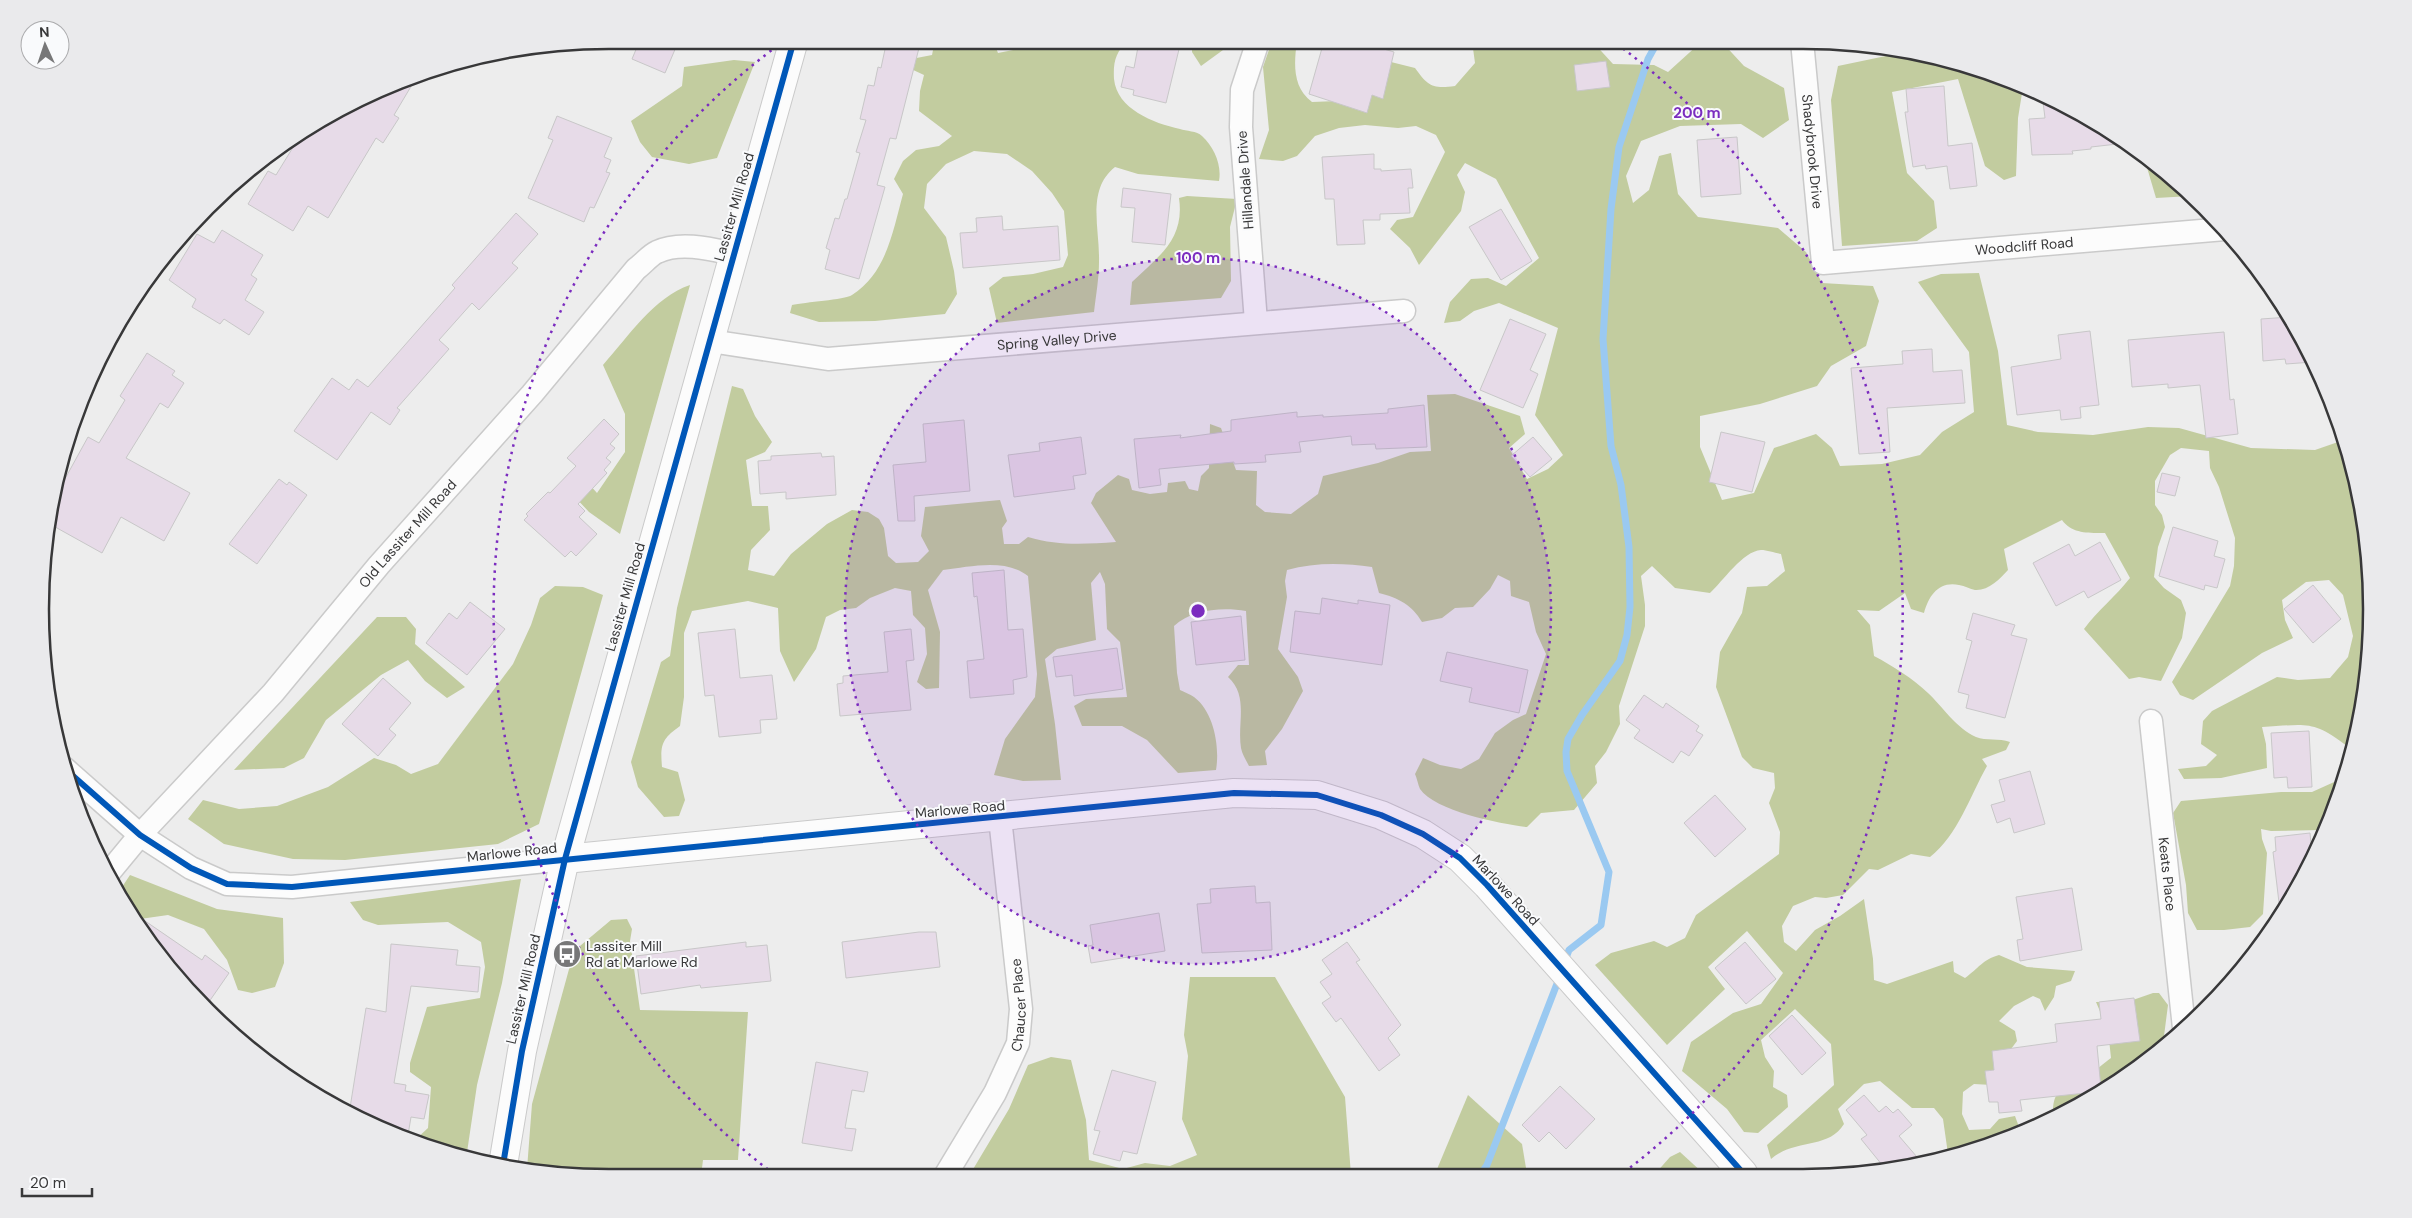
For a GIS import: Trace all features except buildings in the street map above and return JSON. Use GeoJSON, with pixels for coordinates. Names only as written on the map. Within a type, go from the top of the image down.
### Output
{"type":"FeatureCollection","features":[{"type":"Feature","properties":{"kind":"street","name":"Lassiter Mill Road"},"geometry":{"type":"LineString","coordinates":[[504,1159],[522,1051],[565,859],[791,49]]}},
{"type":"Feature","properties":{"kind":"street","name":"Hillandale Drive"},"geometry":{"type":"LineString","coordinates":[[1255,49],[1242,90],[1241,127],[1256,322]]}},
{"type":"Feature","properties":{"kind":"street","name":"Shadybrook Drive"},"geometry":{"type":"LineString","coordinates":[[1803,49],[1823,263]]}},
{"type":"Feature","properties":{"kind":"street","name":"Woodcliff Road"},"geometry":{"type":"LineString","coordinates":[[1823,263],[2215,230]]}},
{"type":"Feature","properties":{"kind":"street","name":"Old Lassiter Mill Road"},"geometry":{"type":"LineString","coordinates":[[113,868],[140,835],[273,693],[379,566],[532,394],[636,269],[657,252],[678,247],[708,248],[734,254]]}},
{"type":"Feature","properties":{"kind":"street","name":"Spring Valley Drive"},"geometry":{"type":"LineString","coordinates":[[710,340],[828,359],[1404,311]]}},
{"type":"Feature","properties":{"kind":"street","name":"Keats Place"},"geometry":{"type":"LineString","coordinates":[[2151,721],[2183,1020]]}},
{"type":"Feature","properties":{"kind":"street","name":"Marlowe Road"},"geometry":{"type":"LineString","coordinates":[[75,777],[140,835],[191,868],[227,884],[292,887],[1000,818],[1234,793],[1317,794],[1398,822],[1423,834],[1460,858],[1739,1169]]}},
{"type":"Feature","properties":{"kind":"street","name":"Chaucer Place"},"geometry":{"type":"LineString","coordinates":[[949,1169],[995,1094],[1018,1043],[1021,1009],[1000,818]]}},
{"type":"Feature","properties":{"kind":"green space"},"geometry":{"type":"Polygon","coordinates":[[[933,49],[996,49],[998,53],[1014,49],[1120,49],[1114,67],[1114,79],[1122,99],[1138,113],[1159,123],[1200,134],[1210,145],[1216,157],[1220,175],[1219,181],[1138,174],[1115,167],[1106,176],[1097,198],[1099,268],[1094,312],[997,323],[989,288],[1003,277],[1033,274],[1063,267],[1068,255],[1064,211],[1052,193],[1032,171],[1007,154],[974,151],[946,164],[927,184],[924,208],[946,237],[954,271],[957,294],[945,314],[875,321],[819,322],[790,313],[792,305],[848,297],[864,286],[881,263],[892,236],[903,194],[894,179],[903,161],[916,150],[939,146],[952,136],[919,111],[920,91],[924,75],[896,62],[932,55],[933,49]]]}},
{"type":"Feature","properties":{"kind":"green space"},"geometry":{"type":"Polygon","coordinates":[[[1192,49],[1224,49],[1201,66],[1192,49]]]}},
{"type":"Feature","properties":{"kind":"green space"},"geometry":{"type":"Polygon","coordinates":[[[1269,49],[1296,49],[1296,74],[1305,96],[1312,102],[1338,101],[1387,61],[1415,68],[1431,85],[1441,87],[1455,86],[1475,63],[1473,49],[1599,49],[1613,64],[1654,65],[1668,72],[1693,49],[1728,49],[1744,66],[1784,88],[1789,120],[1763,138],[1741,124],[1680,126],[1641,141],[1626,176],[1633,203],[1649,190],[1659,156],[1671,153],[1678,194],[1698,217],[1778,228],[1806,252],[1822,283],[1873,286],[1879,301],[1866,346],[1831,366],[1817,386],[1760,404],[1700,416],[1700,447],[1722,500],[1754,493],[1774,448],[1816,434],[1832,448],[1840,466],[1882,464],[1920,455],[1942,432],[1974,412],[1969,352],[1918,282],[1941,274],[1979,273],[1998,351],[2007,425],[2038,432],[2093,435],[2148,427],[2179,428],[2251,448],[2315,450],[2338,442],[2352,500],[2362,572],[2362,646],[2358,682],[2346,745],[2325,731],[2308,726],[2262,727],[2266,744],[2267,768],[2221,778],[2184,779],[2178,769],[2206,766],[2217,755],[2201,744],[2203,721],[2212,711],[2277,677],[2298,680],[2330,678],[2348,657],[2353,636],[2343,595],[2329,580],[2306,582],[2282,600],[2285,620],[2293,638],[2262,653],[2193,700],[2180,695],[2172,682],[2230,586],[2234,566],[2235,538],[2219,487],[2210,468],[2209,451],[2181,448],[2170,455],[2155,481],[2155,505],[2162,515],[2165,527],[2158,547],[2154,577],[2164,588],[2181,600],[2186,613],[2182,638],[2161,681],[2139,677],[2129,679],[2084,629],[2130,578],[2105,533],[2087,533],[2076,530],[2066,525],[2062,520],[2004,549],[2008,570],[1985,589],[1975,590],[1952,584],[1940,587],[1932,595],[1924,613],[1911,609],[1905,593],[1879,611],[1857,610],[1870,625],[1874,656],[1915,682],[1962,729],[1976,737],[2010,742],[2006,750],[1982,759],[1987,766],[1963,814],[1948,838],[1930,857],[1911,854],[1878,870],[1869,869],[1843,895],[1826,898],[1815,897],[1793,906],[1782,926],[1784,942],[1796,951],[1815,930],[1840,916],[1864,899],[1873,959],[1874,980],[1887,984],[1953,961],[1954,972],[1965,978],[1984,962],[1999,955],[2027,967],[2075,971],[2071,981],[2056,986],[2054,997],[2045,1011],[2040,999],[2033,996],[2014,1006],[1999,1021],[2015,1031],[2017,1041],[2005,1057],[1992,1085],[1974,1084],[1963,1092],[1962,1114],[1969,1130],[1990,1129],[1999,1119],[2015,1116],[2019,1126],[1983,1140],[1947,1150],[1943,1119],[1934,1108],[1912,1108],[1880,1081],[1864,1084],[1838,1109],[1844,1124],[1837,1132],[1820,1141],[1790,1148],[1771,1159],[1767,1145],[1834,1085],[1831,1044],[1795,1009],[1761,1040],[1765,1057],[1774,1071],[1773,1087],[1787,1095],[1788,1107],[1758,1133],[1744,1132],[1727,1109],[1682,1071],[1691,1042],[1733,1013],[1761,1004],[1783,973],[1747,931],[1708,967],[1725,989],[1667,1045],[1595,965],[1611,953],[1654,941],[1667,947],[1685,938],[1696,915],[1779,854],[1780,832],[1769,803],[1775,788],[1774,773],[1753,768],[1742,757],[1716,687],[1720,652],[1742,613],[1747,587],[1767,586],[1785,571],[1781,554],[1761,550],[1747,555],[1710,593],[1675,588],[1652,566],[1641,576],[1645,605],[1645,626],[1619,706],[1620,724],[1606,752],[1595,766],[1597,783],[1574,810],[1541,813],[1527,827],[1469,815],[1439,804],[1420,789],[1415,774],[1423,758],[1440,765],[1461,769],[1479,759],[1495,733],[1513,720],[1526,714],[1546,654],[1536,632],[1529,602],[1511,596],[1510,581],[1498,575],[1490,589],[1473,607],[1455,608],[1442,618],[1422,622],[1414,611],[1404,603],[1379,593],[1372,567],[1340,564],[1319,564],[1287,570],[1285,581],[1287,597],[1278,649],[1298,677],[1303,691],[1282,729],[1265,751],[1267,765],[1249,766],[1243,755],[1240,739],[1240,701],[1234,684],[1228,677],[1238,665],[1249,665],[1246,611],[1228,609],[1208,611],[1190,616],[1174,626],[1180,690],[1192,696],[1201,704],[1211,721],[1216,741],[1216,770],[1178,773],[1147,740],[1122,726],[1082,726],[1074,706],[1086,699],[1127,697],[1120,642],[1107,629],[1105,584],[1100,572],[1091,583],[1096,640],[1057,649],[1045,659],[1061,780],[1023,781],[994,775],[1005,739],[1035,697],[1037,674],[1028,576],[1019,570],[1009,567],[987,565],[943,570],[928,590],[940,632],[939,688],[926,689],[917,682],[927,654],[925,628],[913,615],[911,591],[895,588],[870,598],[856,608],[840,610],[826,617],[816,649],[794,682],[780,651],[778,608],[748,601],[692,611],[684,633],[684,697],[680,726],[666,739],[661,753],[662,767],[678,772],[685,800],[679,816],[664,817],[638,787],[631,762],[661,662],[670,656],[677,608],[732,386],[743,389],[755,416],[772,442],[765,452],[746,460],[752,506],[768,506],[770,530],[751,550],[748,570],[774,576],[791,554],[827,524],[852,510],[868,512],[879,519],[884,528],[888,556],[896,563],[918,562],[929,551],[921,536],[925,507],[1000,500],[1007,521],[1002,528],[1004,544],[1019,544],[1028,537],[1061,543],[1116,542],[1091,503],[1096,493],[1118,475],[1129,479],[1132,490],[1150,494],[1167,492],[1168,483],[1185,481],[1189,489],[1198,491],[1201,476],[1209,468],[1210,424],[1221,428],[1236,470],[1257,471],[1256,505],[1265,512],[1291,514],[1318,494],[1323,476],[1378,463],[1410,452],[1431,451],[1427,395],[1455,394],[1520,416],[1525,434],[1509,448],[1527,479],[1548,469],[1563,455],[1535,415],[1558,328],[1499,303],[1474,311],[1460,321],[1444,323],[1450,302],[1471,279],[1488,278],[1506,286],[1539,258],[1496,179],[1465,163],[1457,175],[1465,192],[1461,211],[1419,265],[1410,248],[1390,229],[1397,220],[1413,217],[1445,152],[1436,135],[1416,126],[1398,128],[1365,125],[1339,128],[1315,136],[1297,156],[1283,161],[1259,159],[1269,130],[1263,67],[1269,49]]]}},
{"type":"Feature","properties":{"kind":"green space"},"geometry":{"type":"Polygon","coordinates":[[[1887,56],[1948,68],[1983,78],[2022,93],[2018,118],[2016,176],[2004,180],[1985,166],[1958,79],[1892,92],[1907,173],[1934,201],[1937,228],[1917,241],[1842,246],[1831,100],[1838,66],[1887,56]]]}},
{"type":"Feature","properties":{"kind":"green space"},"geometry":{"type":"Polygon","coordinates":[[[734,60],[755,62],[717,158],[689,164],[652,157],[640,142],[631,121],[682,86],[684,67],[734,60]]]}},
{"type":"Feature","properties":{"kind":"green space"},"geometry":{"type":"Polygon","coordinates":[[[2147,167],[2181,197],[2156,198],[2147,167]]]}},
{"type":"Feature","properties":{"kind":"green space"},"geometry":{"type":"Polygon","coordinates":[[[1187,196],[1237,199],[1230,227],[1231,281],[1221,298],[1130,305],[1132,282],[1168,246],[1178,225],[1180,212],[1179,198],[1187,196]]]}},
{"type":"Feature","properties":{"kind":"green space"},"geometry":{"type":"Polygon","coordinates":[[[690,285],[620,534],[589,512],[561,482],[578,472],[597,493],[625,452],[625,414],[603,365],[653,308],[677,291],[690,285]]]}},
{"type":"Feature","properties":{"kind":"green space"},"geometry":{"type":"Polygon","coordinates":[[[555,586],[583,587],[603,595],[539,824],[498,844],[345,860],[293,859],[224,844],[188,819],[203,800],[239,809],[277,806],[328,787],[374,758],[396,765],[411,774],[438,764],[513,664],[531,625],[540,598],[555,586]]]}},
{"type":"Feature","properties":{"kind":"green space"},"geometry":{"type":"Polygon","coordinates":[[[377,617],[406,617],[416,629],[415,644],[465,687],[447,698],[425,681],[408,660],[381,675],[326,720],[304,758],[284,768],[234,770],[377,617]]]}},
{"type":"Feature","properties":{"kind":"green space"},"geometry":{"type":"Polygon","coordinates":[[[2336,781],[2318,830],[2271,831],[2261,829],[2267,853],[2263,914],[2250,927],[2224,930],[2197,930],[2188,913],[2186,885],[2173,813],[2181,801],[2281,792],[2312,792],[2336,781]]]}},
{"type":"Feature","properties":{"kind":"green space"},"geometry":{"type":"Polygon","coordinates":[[[130,875],[217,909],[283,918],[284,963],[275,987],[252,993],[238,990],[227,960],[204,929],[168,915],[142,919],[123,886],[130,875]]]}},
{"type":"Feature","properties":{"kind":"green space"},"geometry":{"type":"Polygon","coordinates":[[[521,879],[502,983],[477,1085],[467,1151],[419,1136],[428,1128],[431,1087],[410,1072],[410,1063],[427,1007],[480,998],[485,967],[481,942],[448,922],[378,925],[363,920],[350,902],[521,879]]]}},
{"type":"Feature","properties":{"kind":"green space"},"geometry":{"type":"Polygon","coordinates":[[[627,919],[632,929],[630,941],[640,1010],[748,1012],[738,1160],[703,1160],[702,1169],[572,1168],[527,1163],[532,1104],[574,951],[611,920],[627,919]]]}},
{"type":"Feature","properties":{"kind":"green space"},"geometry":{"type":"Polygon","coordinates":[[[1190,977],[1275,977],[1345,1097],[1351,1169],[1123,1169],[1145,1163],[1170,1166],[1197,1155],[1182,1119],[1188,1056],[1184,1035],[1190,977]]]}},
{"type":"Feature","properties":{"kind":"green space"},"geometry":{"type":"Polygon","coordinates":[[[2153,993],[2159,993],[2168,1005],[2164,1036],[2114,1075],[2053,1110],[2057,1094],[2061,1090],[2088,1075],[2111,1058],[2108,1030],[2096,1002],[2130,1001],[2153,993]]]}},
{"type":"Feature","properties":{"kind":"green space"},"geometry":{"type":"Polygon","coordinates":[[[1051,1057],[1071,1060],[1086,1120],[1089,1160],[1123,1169],[973,1169],[1009,1109],[1028,1065],[1051,1057]]]}},
{"type":"Feature","properties":{"kind":"green space"},"geometry":{"type":"Polygon","coordinates":[[[1468,1095],[1522,1144],[1526,1169],[1437,1169],[1468,1095]]]}},
{"type":"Feature","properties":{"kind":"green space"},"geometry":{"type":"Polygon","coordinates":[[[1680,1152],[1699,1169],[1659,1169],[1670,1157],[1680,1152]]]}},
{"type":"Feature","properties":{"kind":"waterway"},"geometry":{"type":"LineString","coordinates":[[1564,963],[1569,950],[1601,925],[1609,872],[1567,771],[1566,752],[1568,739],[1582,715],[1620,661],[1627,635],[1630,607],[1629,547],[1621,485],[1611,446],[1603,339],[1611,209],[1619,147],[1648,59],[1654,49]]}},
{"type":"Feature","properties":{"kind":"waterway"},"geometry":{"type":"LineString","coordinates":[[1484,1169],[1560,976]]}},
{"type":"Feature","properties":{"kind":"cycle path"},"geometry":{"type":"LineString","coordinates":[[504,1159],[522,1051],[565,859],[791,49]]}},
{"type":"Feature","properties":{"kind":"cycle path"},"geometry":{"type":"LineString","coordinates":[[75,777],[140,835],[191,868],[227,884],[292,887],[1234,793],[1317,795],[1381,815],[1423,834],[1460,858],[1487,885],[1739,1169]]}},
{"type":"Feature","properties":{"kind":"place","name":"Lassiter Mill Rd at Marlowe Rd"},"geometry":{"type":"Point","coordinates":[567,954]}}]}
